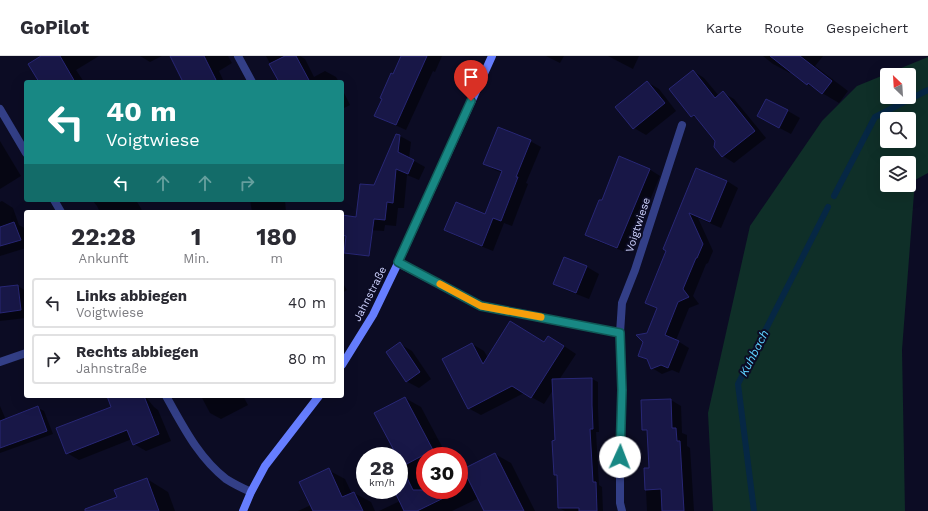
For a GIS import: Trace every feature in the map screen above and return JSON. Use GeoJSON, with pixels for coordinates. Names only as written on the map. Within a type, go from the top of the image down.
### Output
{"type":"FeatureCollection","features":[{"type":"Feature","properties":{"kind":"main road","name":"Jahnstraße"},"geometry":{"type":"LineString","coordinates":[[344,362],[373,315],[492,56]]}},
{"type":"Feature","properties":{"kind":"main road"},"geometry":{"type":"LineString","coordinates":[[243,511],[265,466],[317,398]]}},
{"type":"Feature","properties":{"kind":"street"},"geometry":{"type":"LineString","coordinates":[[238,56],[251,80]]}},
{"type":"Feature","properties":{"kind":"street"},"geometry":{"type":"LineString","coordinates":[[0,110],[24,150]]}},
{"type":"Feature","properties":{"kind":"street","name":"Voigtwiese"},"geometry":{"type":"LineString","coordinates":[[622,511],[620,503],[622,390],[620,333],[622,303],[682,126]]}},
{"type":"Feature","properties":{"kind":"street"},"geometry":{"type":"LineString","coordinates":[[398,262],[481,306],[620,333]]}},
{"type":"Feature","properties":{"kind":"street"},"geometry":{"type":"LineString","coordinates":[[0,362],[24,354]]}},
{"type":"Feature","properties":{"kind":"street"},"geometry":{"type":"LineString","coordinates":[[167,398],[202,456],[215,470],[228,480],[251,492]]}},
{"type":"Feature","properties":{"kind":"green space"},"geometry":{"type":"Polygon","coordinates":[[[928,57],[928,173],[916,179],[916,156],[880,156],[880,192],[914,192],[902,350],[905,511],[713,511],[708,413],[750,226],[822,121],[857,86],[880,77],[880,104],[916,104],[916,68],[901,68],[928,57]]]}},
{"type":"Feature","properties":{"kind":"building"},"geometry":{"type":"Polygon","coordinates":[[[41,56],[60,56],[74,80],[38,80],[28,64],[41,56]]]}},
{"type":"Feature","properties":{"kind":"building"},"geometry":{"type":"Polygon","coordinates":[[[170,56],[204,56],[216,80],[182,80],[170,56]]]}},
{"type":"Feature","properties":{"kind":"building"},"geometry":{"type":"Polygon","coordinates":[[[285,56],[296,56],[309,80],[278,80],[269,64],[285,56]]]}},
{"type":"Feature","properties":{"kind":"building"},"geometry":{"type":"Polygon","coordinates":[[[401,56],[427,56],[396,125],[374,116],[391,73],[393,74],[401,56]]]}},
{"type":"Feature","properties":{"kind":"building"},"geometry":{"type":"Polygon","coordinates":[[[770,56],[800,56],[832,81],[822,94],[808,83],[807,85],[770,56]]]}},
{"type":"Feature","properties":{"kind":"building"},"geometry":{"type":"Polygon","coordinates":[[[693,70],[715,98],[723,91],[755,131],[722,157],[714,147],[715,141],[694,115],[691,117],[669,89],[693,70]]]}},
{"type":"Feature","properties":{"kind":"building"},"geometry":{"type":"Polygon","coordinates":[[[647,81],[665,103],[633,129],[615,107],[647,81]]]}},
{"type":"Feature","properties":{"kind":"building"},"geometry":{"type":"Polygon","coordinates":[[[766,99],[788,110],[779,128],[757,116],[766,99]]]}},
{"type":"Feature","properties":{"kind":"building"},"geometry":{"type":"Polygon","coordinates":[[[498,127],[531,140],[516,177],[518,177],[501,221],[493,218],[482,246],[444,230],[456,202],[485,214],[502,171],[483,164],[498,127]]]}},
{"type":"Feature","properties":{"kind":"building"},"geometry":{"type":"Polygon","coordinates":[[[396,134],[400,135],[398,152],[414,160],[408,174],[396,169],[393,203],[387,202],[385,220],[374,219],[369,256],[344,253],[346,236],[344,236],[344,215],[356,217],[360,184],[374,185],[396,134]]]}},
{"type":"Feature","properties":{"kind":"building"},"geometry":{"type":"Polygon","coordinates":[[[619,156],[650,169],[617,248],[585,235],[599,200],[602,200],[619,156]]]}},
{"type":"Feature","properties":{"kind":"building"},"geometry":{"type":"Polygon","coordinates":[[[696,168],[727,181],[710,222],[689,213],[703,244],[683,289],[689,297],[678,302],[665,335],[679,341],[668,368],[661,365],[651,369],[647,359],[638,356],[643,342],[636,335],[647,333],[657,308],[645,303],[666,251],[663,249],[696,168]]]}},
{"type":"Feature","properties":{"kind":"building"},"geometry":{"type":"Polygon","coordinates":[[[14,222],[21,240],[0,246],[0,227],[14,222]]]}},
{"type":"Feature","properties":{"kind":"building"},"geometry":{"type":"Polygon","coordinates":[[[564,257],[587,266],[576,293],[553,284],[564,257]]]}},
{"type":"Feature","properties":{"kind":"building"},"geometry":{"type":"Polygon","coordinates":[[[18,285],[21,310],[0,313],[0,287],[18,285]]]}},
{"type":"Feature","properties":{"kind":"building"},"geometry":{"type":"Polygon","coordinates":[[[510,321],[544,342],[548,336],[564,346],[531,398],[512,386],[468,409],[442,359],[472,343],[483,364],[510,321]]]}},
{"type":"Feature","properties":{"kind":"building"},"geometry":{"type":"Polygon","coordinates":[[[400,342],[420,372],[406,382],[386,352],[400,342]]]}},
{"type":"Feature","properties":{"kind":"building"},"geometry":{"type":"Polygon","coordinates":[[[592,378],[593,429],[590,429],[593,482],[596,482],[597,511],[579,511],[579,508],[558,508],[557,475],[554,475],[552,441],[555,440],[552,379],[592,378]]]}},
{"type":"Feature","properties":{"kind":"building"},"geometry":{"type":"Polygon","coordinates":[[[405,397],[431,447],[416,447],[416,459],[408,463],[408,447],[392,447],[374,413],[405,397]]]}},
{"type":"Feature","properties":{"kind":"building"},"geometry":{"type":"Polygon","coordinates":[[[108,398],[145,398],[159,434],[133,445],[127,430],[66,454],[56,428],[111,407],[108,398]]]}},
{"type":"Feature","properties":{"kind":"building"},"geometry":{"type":"Polygon","coordinates":[[[671,399],[672,428],[676,428],[677,441],[680,441],[684,511],[662,511],[661,489],[645,490],[644,468],[649,468],[647,430],[642,430],[641,400],[671,399]]]}},
{"type":"Feature","properties":{"kind":"building"},"geometry":{"type":"Polygon","coordinates":[[[38,406],[47,431],[0,448],[0,421],[38,406]]]}},
{"type":"Feature","properties":{"kind":"building"},"geometry":{"type":"Polygon","coordinates":[[[495,453],[524,511],[484,511],[468,479],[468,466],[495,453]]]}},
{"type":"Feature","properties":{"kind":"building"},"geometry":{"type":"Polygon","coordinates":[[[329,468],[342,497],[354,492],[363,511],[313,511],[299,482],[329,468]]]}},
{"type":"Feature","properties":{"kind":"building"},"geometry":{"type":"Polygon","coordinates":[[[147,478],[159,511],[85,511],[85,509],[117,497],[114,490],[147,478]]]}},
{"type":"Feature","properties":{"kind":"building"},"geometry":{"type":"Polygon","coordinates":[[[408,480],[413,490],[416,490],[416,499],[442,499],[417,511],[404,511],[398,499],[408,499],[408,480]]]}},
{"type":"Feature","properties":{"kind":"waterway","name":"Kuhbach"},"geometry":{"type":"LineString","coordinates":[[834,196],[875,117],[928,90]]}},
{"type":"Feature","properties":{"kind":"waterway","name":"Kuhbach"},"geometry":{"type":"LineString","coordinates":[[754,511],[738,384],[828,207]]}},
{"type":"Feature","properties":{"kind":"slow traffic"},"geometry":{"type":"LineString","coordinates":[[440,284],[481,306],[541,317]]}},
{"type":"Feature","properties":{"kind":"route"},"geometry":{"type":"LineString","coordinates":[[471,101],[398,262],[481,306],[620,333],[622,390],[620,457]]}}]}
